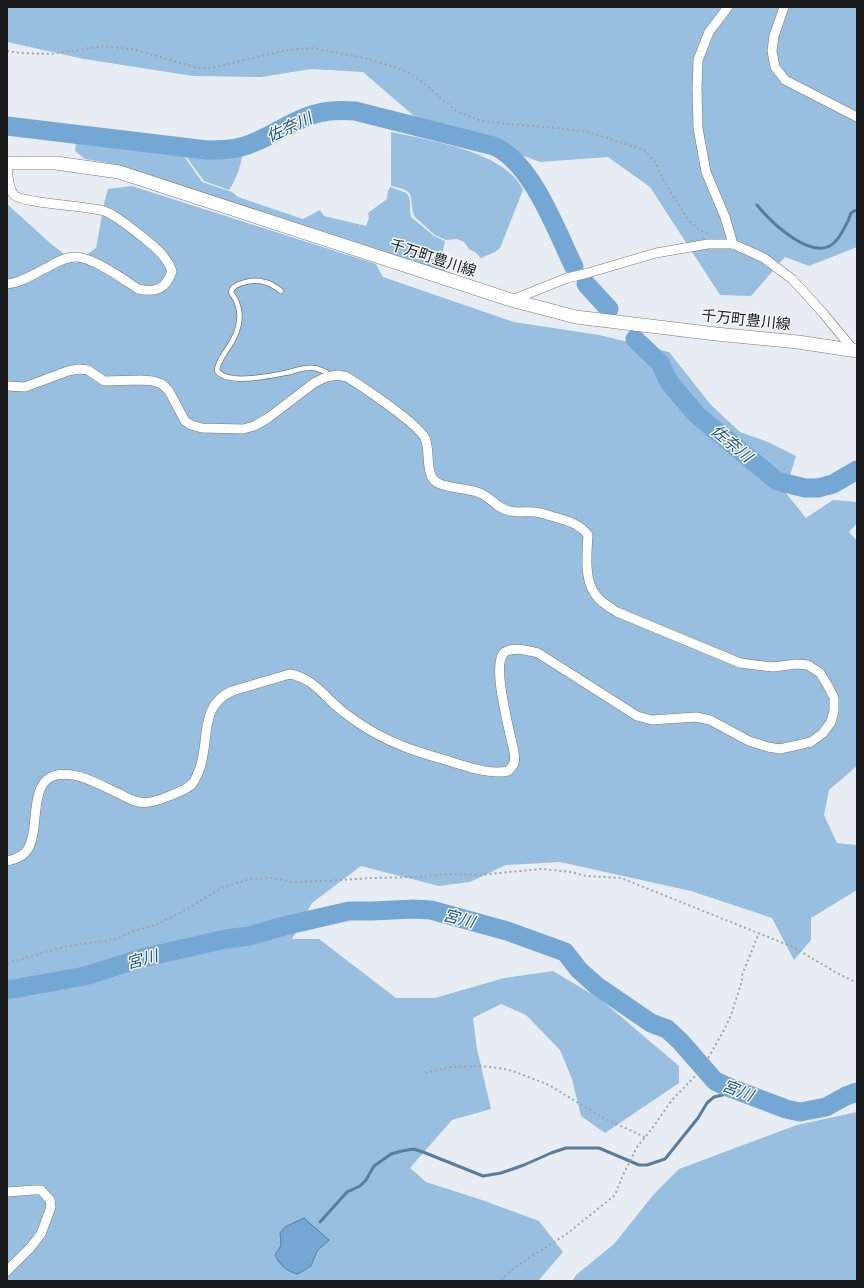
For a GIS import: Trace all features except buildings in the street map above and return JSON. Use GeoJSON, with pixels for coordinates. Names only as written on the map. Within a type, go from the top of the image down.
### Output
{"type":"FeatureCollection","features":[{"type":"Feature","properties":{"kind":"main road","name":"千万町豊川線"},"geometry":{"type":"LineString","coordinates":[[7,163],[56,163],[119,172],[511,300],[576,317],[798,342],[855,351]]}},
{"type":"Feature","properties":{"kind":"street"},"geometry":{"type":"LineString","coordinates":[[728,7],[709,32],[698,60],[697,88],[698,128],[706,172],[725,217],[733,244]]}},
{"type":"Feature","properties":{"kind":"street"},"geometry":{"type":"LineString","coordinates":[[784,7],[774,36],[772,51],[775,67],[785,80],[857,117]]}},
{"type":"Feature","properties":{"kind":"street"},"geometry":{"type":"LineString","coordinates":[[7,163],[9,185],[15,197],[26,200],[92,208],[106,212],[126,224],[161,252],[172,271],[163,287],[154,291],[147,291],[138,289],[88,259],[75,257],[64,259],[26,278],[7,284]]}},
{"type":"Feature","properties":{"kind":"street"},"geometry":{"type":"LineString","coordinates":[[511,300],[567,278],[656,253],[708,244],[733,244],[764,258],[792,279],[855,351]]}},
{"type":"Feature","properties":{"kind":"street"},"geometry":{"type":"LineString","coordinates":[[7,386],[26,387],[68,371],[79,369],[88,370],[104,381],[152,381],[162,384],[170,391],[184,421],[191,425],[202,428],[243,429],[254,426],[268,418],[314,384],[332,376],[338,375],[347,377],[401,415],[419,430],[425,439],[431,477],[436,482],[446,486],[479,493],[484,495],[500,508],[509,511],[536,512],[571,522],[584,529],[588,535],[588,574],[594,594],[617,612],[740,663],[773,667],[797,664],[808,665],[820,673],[834,698],[834,711],[831,722],[823,734],[811,742],[780,749],[749,742],[710,720],[696,717],[652,720],[636,716],[538,653],[523,649],[512,650],[504,653],[500,660],[499,670],[503,702],[514,751],[514,763],[508,771],[496,773],[405,748],[364,727],[344,713],[308,680],[298,675],[290,674],[224,694],[216,702],[208,722],[202,766],[194,782],[177,793],[157,801],[139,802],[79,776],[62,775],[51,777],[43,784],[39,792],[29,848],[22,856],[7,861]]}},
{"type":"Feature","properties":{"kind":"street"},"geometry":{"type":"LineString","coordinates":[[7,1192],[41,1190],[50,1200],[51,1207],[41,1234],[30,1248],[7,1271]]}},
{"type":"Feature","properties":{"kind":"lane"},"geometry":{"type":"LineString","coordinates":[[281,291],[264,282],[256,281],[244,283],[231,289],[240,310],[240,318],[233,340],[217,367],[217,371],[223,376],[238,379],[266,376],[307,368],[318,368],[332,376]]}},
{"type":"Feature","properties":{"kind":"path"},"geometry":{"type":"LineString","coordinates":[[7,51],[51,54],[105,46],[136,50],[198,68],[211,68],[287,50],[312,48],[365,58],[406,71],[420,80],[456,111],[479,120],[582,131],[644,150],[655,162],[665,183],[688,219],[698,229],[711,236]]}},
{"type":"Feature","properties":{"kind":"path"},"geometry":{"type":"LineString","coordinates":[[7,963],[68,946],[117,939],[130,932],[155,925],[184,911],[221,888],[256,878],[272,878],[293,882],[419,877],[447,874],[479,875],[541,869],[571,872],[586,876],[622,878],[793,947],[857,983]]}},
{"type":"Feature","properties":{"kind":"path"},"geometry":{"type":"LineString","coordinates":[[502,1281],[505,1276],[515,1267],[568,1233],[615,1195],[637,1147],[672,1100],[702,1069],[724,1030],[731,1015],[742,981],[742,975],[759,934]]}},
{"type":"Feature","properties":{"kind":"path"},"geometry":{"type":"LineString","coordinates":[[425,1073],[451,1067],[479,1066],[513,1071],[550,1085],[603,1118],[645,1137]]}},
{"type":"Feature","properties":{"kind":"shaded area"},"geometry":{"type":"Polygon","coordinates":[[[7,7],[857,7],[857,247],[809,266],[785,257],[751,296],[720,295],[650,187],[608,157],[540,162],[414,116],[363,72],[311,69],[262,77],[193,76],[84,59],[7,42],[7,7]]]}},
{"type":"Feature","properties":{"kind":"shaded area"},"geometry":{"type":"Polygon","coordinates":[[[391,132],[454,146],[469,151],[498,164],[514,177],[523,190],[500,248],[495,252],[481,258],[469,249],[464,242],[457,239],[446,240],[435,235],[414,216],[409,192],[391,186],[391,132]]]}},
{"type":"Feature","properties":{"kind":"shaded area"},"geometry":{"type":"Polygon","coordinates":[[[78,140],[184,156],[202,182],[232,192],[238,197],[303,219],[320,210],[324,216],[366,226],[369,218],[368,213],[387,199],[390,187],[407,194],[410,200],[411,217],[434,236],[445,241],[442,255],[412,256],[411,263],[376,252],[130,169],[85,159],[75,151],[78,140]]]}},
{"type":"Feature","properties":{"kind":"shaded area"},"geometry":{"type":"Polygon","coordinates":[[[243,153],[238,172],[229,190],[204,181],[185,155],[215,157],[243,153]]]}},
{"type":"Feature","properties":{"kind":"shaded area"},"geometry":{"type":"Polygon","coordinates":[[[132,186],[376,264],[383,277],[514,322],[599,335],[669,352],[711,405],[740,432],[768,442],[796,456],[785,492],[806,518],[833,500],[857,502],[857,523],[849,532],[857,541],[857,766],[829,790],[824,815],[837,843],[857,845],[857,890],[811,918],[811,940],[794,960],[772,918],[691,891],[560,862],[506,865],[470,882],[439,886],[361,866],[312,903],[292,939],[319,939],[396,998],[435,998],[504,978],[553,971],[600,999],[679,1066],[679,1083],[605,1133],[581,1116],[572,1079],[560,1050],[526,1015],[501,1004],[473,1018],[477,1049],[491,1109],[452,1120],[410,1168],[426,1182],[482,1200],[539,1221],[563,1252],[538,1281],[7,1281],[7,204],[75,263],[96,248],[108,189],[132,186]]]}},
{"type":"Feature","properties":{"kind":"shaded area"},"geometry":{"type":"Polygon","coordinates":[[[443,258],[446,275],[412,264],[413,259],[443,258]]]}},
{"type":"Feature","properties":{"kind":"shaded area"},"geometry":{"type":"Polygon","coordinates":[[[857,1112],[857,1281],[572,1281],[576,1275],[614,1244],[654,1194],[679,1169],[797,1125],[857,1112]]]}},
{"type":"Feature","properties":{"kind":"shaded area"},"geometry":{"type":"Polygon","coordinates":[[[304,1218],[329,1240],[317,1251],[311,1266],[298,1274],[290,1272],[284,1268],[275,1255],[281,1245],[280,1233],[285,1227],[304,1218]]]}},
{"type":"Feature","properties":{"kind":"waterway","name":"佐奈川"},"geometry":{"type":"LineString","coordinates":[[7,126],[207,150],[220,150],[237,148],[251,144],[296,121],[315,114],[345,110],[355,111],[491,145],[509,156],[521,168],[552,218],[574,267]]}},
{"type":"Feature","properties":{"kind":"waterway"},"geometry":{"type":"LineString","coordinates":[[757,205],[782,230],[793,238],[815,248],[826,247],[835,242],[842,232],[851,213],[857,210]]}},
{"type":"Feature","properties":{"kind":"waterway","name":"佐奈川"},"geometry":{"type":"LineString","coordinates":[[586,284],[609,309]]}},
{"type":"Feature","properties":{"kind":"waterway","name":"佐奈川"},"geometry":{"type":"LineString","coordinates":[[635,339],[660,363],[669,382],[697,415],[777,481],[805,488],[818,488],[833,484],[857,470]]}},
{"type":"Feature","properties":{"kind":"waterway","name":"宮川"},"geometry":{"type":"LineString","coordinates":[[7,990],[85,976],[142,958],[226,939],[249,936],[284,926],[349,911],[414,909],[431,910],[507,931],[565,952],[579,970],[597,986],[651,1023],[667,1029],[680,1041],[715,1081],[728,1087],[786,1109],[800,1112],[826,1107],[857,1092]]}},
{"type":"Feature","properties":{"kind":"waterway"},"geometry":{"type":"LineString","coordinates":[[320,1222],[347,1192],[360,1186],[366,1180],[374,1166],[391,1154],[413,1149],[483,1176],[501,1173],[566,1148],[599,1148],[639,1165],[647,1165],[665,1159],[698,1118],[707,1103],[714,1097],[739,1091]]}}]}
